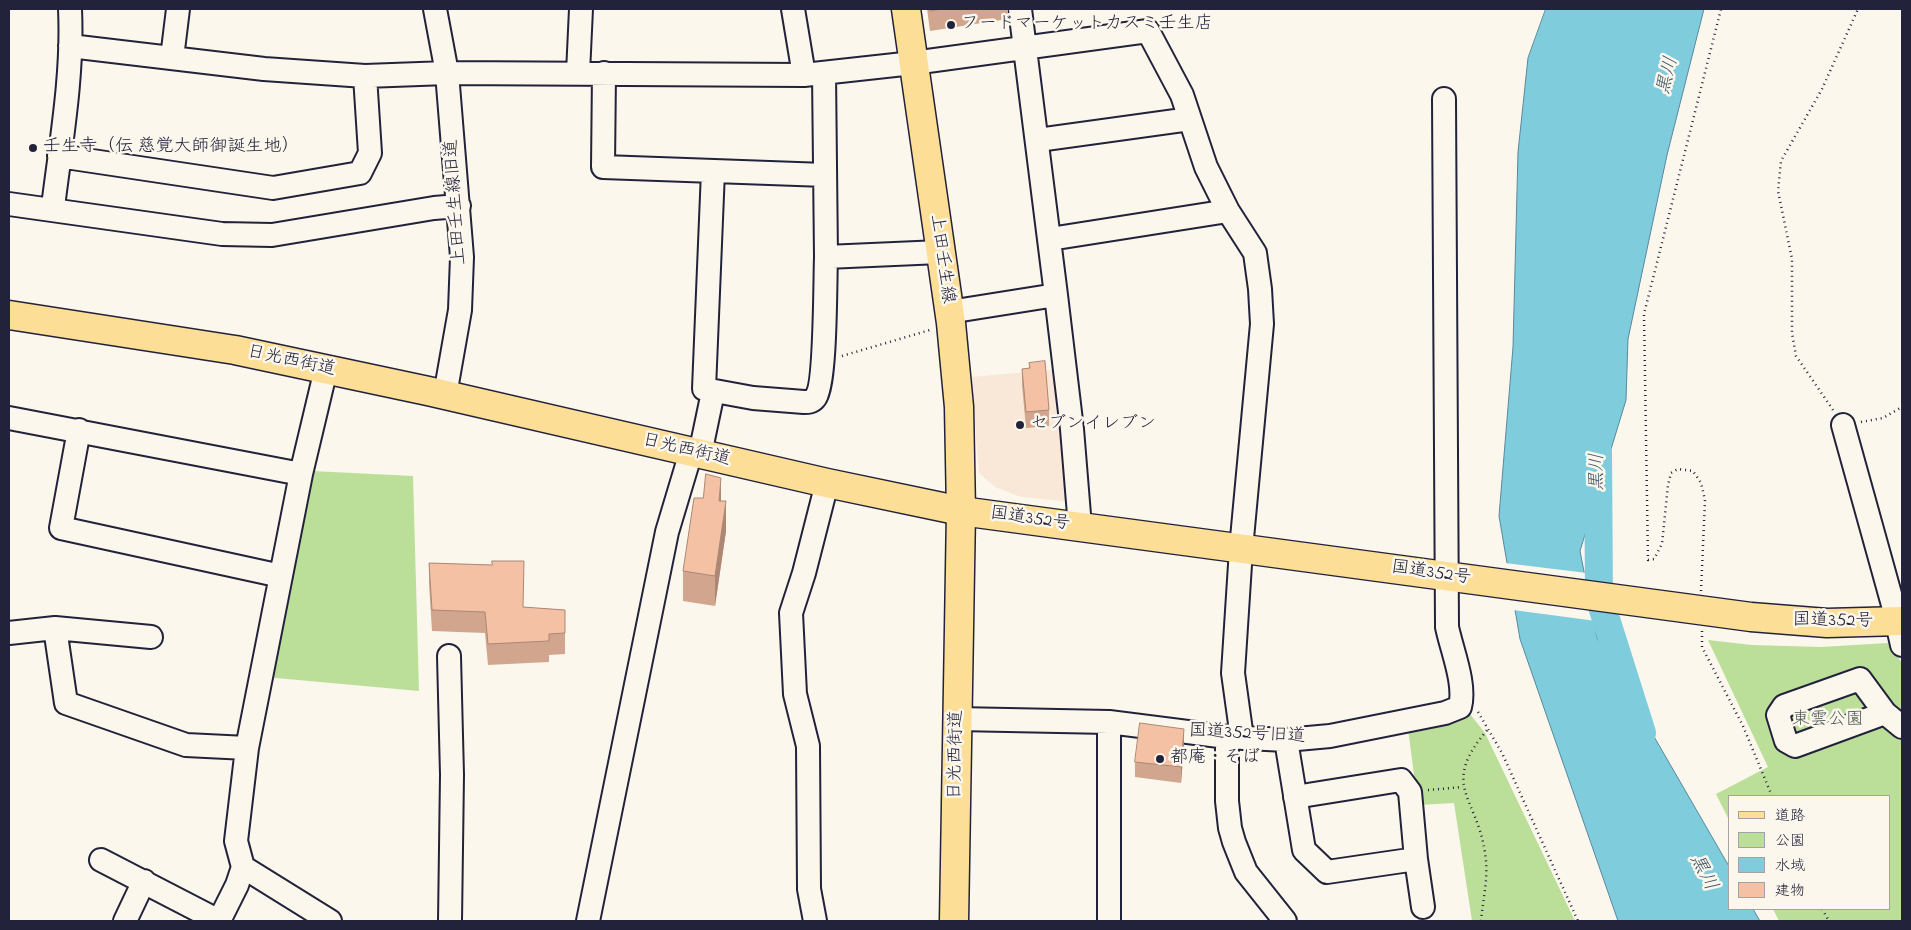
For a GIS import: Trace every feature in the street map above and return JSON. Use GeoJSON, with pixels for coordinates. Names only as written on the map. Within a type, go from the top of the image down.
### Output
{"type":"FeatureCollection","features":[{"type":"Feature","properties":{"kind":"main road","name":"上田壬生線"},"geometry":{"type":"LineString","coordinates":[[906,9],[950,318],[960,407],[961,511]]}},
{"type":"Feature","properties":{"kind":"main road","name":"日光西街道"},"geometry":{"type":"LineString","coordinates":[[9,315],[226,348],[445,395],[827,483],[961,511],[954,921]]}},
{"type":"Feature","properties":{"kind":"main road","name":"国道352号"},"geometry":{"type":"LineString","coordinates":[[961,511],[1697,611],[1900,630]]}},
{"type":"Feature","properties":{"kind":"street"},"geometry":{"type":"LineString","coordinates":[[54,209],[67,97],[70,9]]}},
{"type":"Feature","properties":{"kind":"street"},"geometry":{"type":"LineString","coordinates":[[172,58],[178,9]]}},
{"type":"Feature","properties":{"kind":"street","name":"上田壬生線旧道"},"geometry":{"type":"LineString","coordinates":[[435,9],[447,73],[462,257],[460,310],[445,395]]}},
{"type":"Feature","properties":{"kind":"street"},"geometry":{"type":"LineString","coordinates":[[578,73],[581,9]]}},
{"type":"Feature","properties":{"kind":"street"},"geometry":{"type":"LineString","coordinates":[[713,171],[704,389],[753,398],[811,401],[818,392],[823,357],[826,257],[825,175],[814,74],[793,9]]}},
{"type":"Feature","properties":{"kind":"street"},"geometry":{"type":"LineString","coordinates":[[1020,9],[1050,239],[1072,429],[1080,527]]}},
{"type":"Feature","properties":{"kind":"street"},"geometry":{"type":"LineString","coordinates":[[70,46],[264,69],[365,76],[447,73],[814,74],[913,63],[1148,31],[1182,94],[1206,167],[1228,211],[1255,253],[1262,324],[1241,549],[1232,673],[1235,737],[1227,801],[1232,835],[1246,872],[1285,921]]}},
{"type":"Feature","properties":{"kind":"street"},"geometry":{"type":"LineString","coordinates":[[604,73],[603,167],[825,175]]}},
{"type":"Feature","properties":{"kind":"street"},"geometry":{"type":"LineString","coordinates":[[59,156],[273,188],[360,173],[370,153],[365,76]]}},
{"type":"Feature","properties":{"kind":"street"},"geometry":{"type":"LineString","coordinates":[[1444,99],[1457,578],[1447,628],[1462,697]]}},
{"type":"Feature","properties":{"kind":"street"},"geometry":{"type":"LineString","coordinates":[[1038,140],[1190,119]]}},
{"type":"Feature","properties":{"kind":"street"},"geometry":{"type":"LineString","coordinates":[[9,204],[222,234],[272,235],[434,208],[458,206]]}},
{"type":"Feature","properties":{"kind":"street"},"geometry":{"type":"LineString","coordinates":[[1050,239],[1228,211]]}},
{"type":"Feature","properties":{"kind":"street"},"geometry":{"type":"LineString","coordinates":[[826,257],[940,252]]}},
{"type":"Feature","properties":{"kind":"street"},"geometry":{"type":"LineString","coordinates":[[950,318],[1056,295]]}},
{"type":"Feature","properties":{"kind":"street"},"geometry":{"type":"LineString","coordinates":[[101,860],[219,921],[238,885],[243,867],[236,841],[247,748],[301,474],[326,369]]}},
{"type":"Feature","properties":{"kind":"street"},"geometry":{"type":"LineString","coordinates":[[588,921],[667,532],[695,453],[713,392]]}},
{"type":"Feature","properties":{"kind":"street"},"geometry":{"type":"LineString","coordinates":[[9,418],[80,430],[301,474]]}},
{"type":"Feature","properties":{"kind":"street"},"geometry":{"type":"LineString","coordinates":[[1843,425],[1900,630]]}},
{"type":"Feature","properties":{"kind":"street"},"geometry":{"type":"LineString","coordinates":[[80,430],[61,528],[281,576]]}},
{"type":"Feature","properties":{"kind":"street"},"geometry":{"type":"LineString","coordinates":[[816,921],[810,889],[808,746],[795,694],[791,613],[804,573],[827,483]]}},
{"type":"Feature","properties":{"kind":"street"},"geometry":{"type":"LineString","coordinates":[[55,628],[66,703],[186,746],[247,748]]}},
{"type":"Feature","properties":{"kind":"street"},"geometry":{"type":"LineString","coordinates":[[9,633],[55,628],[151,637]]}},
{"type":"Feature","properties":{"kind":"street"},"geometry":{"type":"LineString","coordinates":[[450,656],[452,776],[450,921]]}},
{"type":"Feature","properties":{"kind":"street","name":"国道352号旧道"},"geometry":{"type":"LineString","coordinates":[[957,718],[1109,722],[1235,737],[1286,740],[1330,736],[1445,713],[1460,707],[1462,697]]}},
{"type":"Feature","properties":{"kind":"street"},"geometry":{"type":"LineString","coordinates":[[1885,713],[1902,727]]}},
{"type":"Feature","properties":{"kind":"street"},"geometry":{"type":"LineString","coordinates":[[1109,722],[1109,921]]}},
{"type":"Feature","properties":{"kind":"street"},"geometry":{"type":"LineString","coordinates":[[1286,740],[1304,850],[1327,872],[1416,859]]}},
{"type":"Feature","properties":{"kind":"street"},"geometry":{"type":"LineString","coordinates":[[1295,797],[1401,780],[1410,792],[1416,859],[1423,907]]}},
{"type":"Feature","properties":{"kind":"street"},"geometry":{"type":"LineString","coordinates":[[243,867],[330,921]]}},
{"type":"Feature","properties":{"kind":"street"},"geometry":{"type":"LineString","coordinates":[[125,921],[144,881]]}},
{"type":"Feature","properties":{"kind":"path"},"geometry":{"type":"LineString","coordinates":[[1721,9],[1644,314],[1648,560],[1654,559],[1662,544],[1671,473],[1678,469],[1693,471],[1701,483],[1705,500],[1697,611],[1702,647],[1743,726],[1772,795]]}},
{"type":"Feature","properties":{"kind":"path"},"geometry":{"type":"LineString","coordinates":[[1858,9],[1822,89],[1781,161],[1778,191],[1792,259],[1792,332],[1796,356],[1843,425],[1883,418],[1902,407]]}},
{"type":"Feature","properties":{"kind":"path"},"geometry":{"type":"LineString","coordinates":[[823,357],[837,357],[950,318]]}},
{"type":"Feature","properties":{"kind":"path"},"geometry":{"type":"LineString","coordinates":[[1462,697],[1476,709],[1502,753],[1578,921]]}},
{"type":"Feature","properties":{"kind":"path"},"geometry":{"type":"LineString","coordinates":[[1481,921],[1487,873],[1485,852],[1481,832],[1464,792],[1464,787],[1465,764],[1472,748],[1488,729]]}},
{"type":"Feature","properties":{"kind":"path"},"geometry":{"type":"LineString","coordinates":[[1410,792],[1464,787]]}},
{"type":"Feature","properties":{"kind":"path"},"geometry":{"type":"LineString","coordinates":[[1823,910],[1829,921]]}},
{"type":"Feature","properties":{"kind":"shaded area","name":"セブンイレブン"},"geometry":{"type":"Polygon","coordinates":[[[1060,369],[1073,502],[1021,497],[995,487],[979,473],[971,377],[1060,369]]]}},
{"type":"Feature","properties":{"kind":"green space"},"geometry":{"type":"Polygon","coordinates":[[[312,471],[413,476],[419,691],[265,677],[312,471]]]}},
{"type":"Feature","properties":{"kind":"green space","name":"東雲公園"},"geometry":{"type":"Polygon","coordinates":[[[1708,640],[1752,645],[1821,647],[1888,643],[1902,663],[1902,921],[1779,921],[1774,910],[1891,910],[1891,795],[1728,795],[1728,818],[1716,794],[1768,767],[1708,640]]]}},
{"type":"Feature","properties":{"kind":"green space"},"geometry":{"type":"Polygon","coordinates":[[[1466,709],[1485,733],[1575,921],[1472,921],[1454,803],[1418,805],[1408,729],[1466,709]]]}},
{"type":"Feature","properties":{"kind":"water"},"geometry":{"type":"Polygon","coordinates":[[[1546,9],[1704,9],[1667,155],[1628,339],[1626,400],[1580,551],[1597,638],[1728,865],[1728,910],[1754,910],[1760,921],[1618,921],[1520,639],[1499,516],[1513,347],[1518,152],[1528,58],[1546,9]]]}},
{"type":"Feature","properties":{"kind":"pier"},"geometry":{"type":"Polygon","coordinates":[[[1505,563],[1587,573],[1596,621],[1513,610],[1505,563]]]}},
{"type":"Feature","properties":{"kind":"building"},"geometry":{"type":"Polygon","coordinates":[[[1045,361],[1049,410],[1026,412],[1022,369],[1030,368],[1029,363],[1045,361]]]}},
{"type":"Feature","properties":{"kind":"building"},"geometry":{"type":"Polygon","coordinates":[[[706,474],[721,478],[719,501],[726,501],[715,576],[683,571],[694,498],[703,498],[706,474]]]}},
{"type":"Feature","properties":{"kind":"building"},"geometry":{"type":"Polygon","coordinates":[[[492,561],[524,561],[523,607],[565,610],[565,633],[549,634],[549,641],[488,644],[485,612],[432,610],[429,563],[492,565],[492,561]]]}},
{"type":"Feature","properties":{"kind":"building","name":"都庵・そば"},"geometry":{"type":"Polygon","coordinates":[[[1140,723],[1184,729],[1181,767],[1135,762],[1140,723]]]}},
{"type":"Feature","properties":{"kind":"waterway","name":"黒川"},"geometry":{"type":"LineString","coordinates":[[1598,452],[1599,597],[1642,733]]}},
{"type":"Feature","properties":{"kind":"place","name":"フードマーケットカスミ壬生店"},"geometry":{"type":"Point","coordinates":[951,25]}},
{"type":"Feature","properties":{"kind":"place","name":"壬生寺（伝 慈覚大師御誕生地）"},"geometry":{"type":"Point","coordinates":[33,148]}},
{"type":"Feature","properties":{"kind":"place","name":"セブンイレブン"},"geometry":{"type":"Point","coordinates":[1020,425]}},
{"type":"Feature","properties":{"kind":"place","name":"都庵・そば"},"geometry":{"type":"Point","coordinates":[1160,759]}}]}
